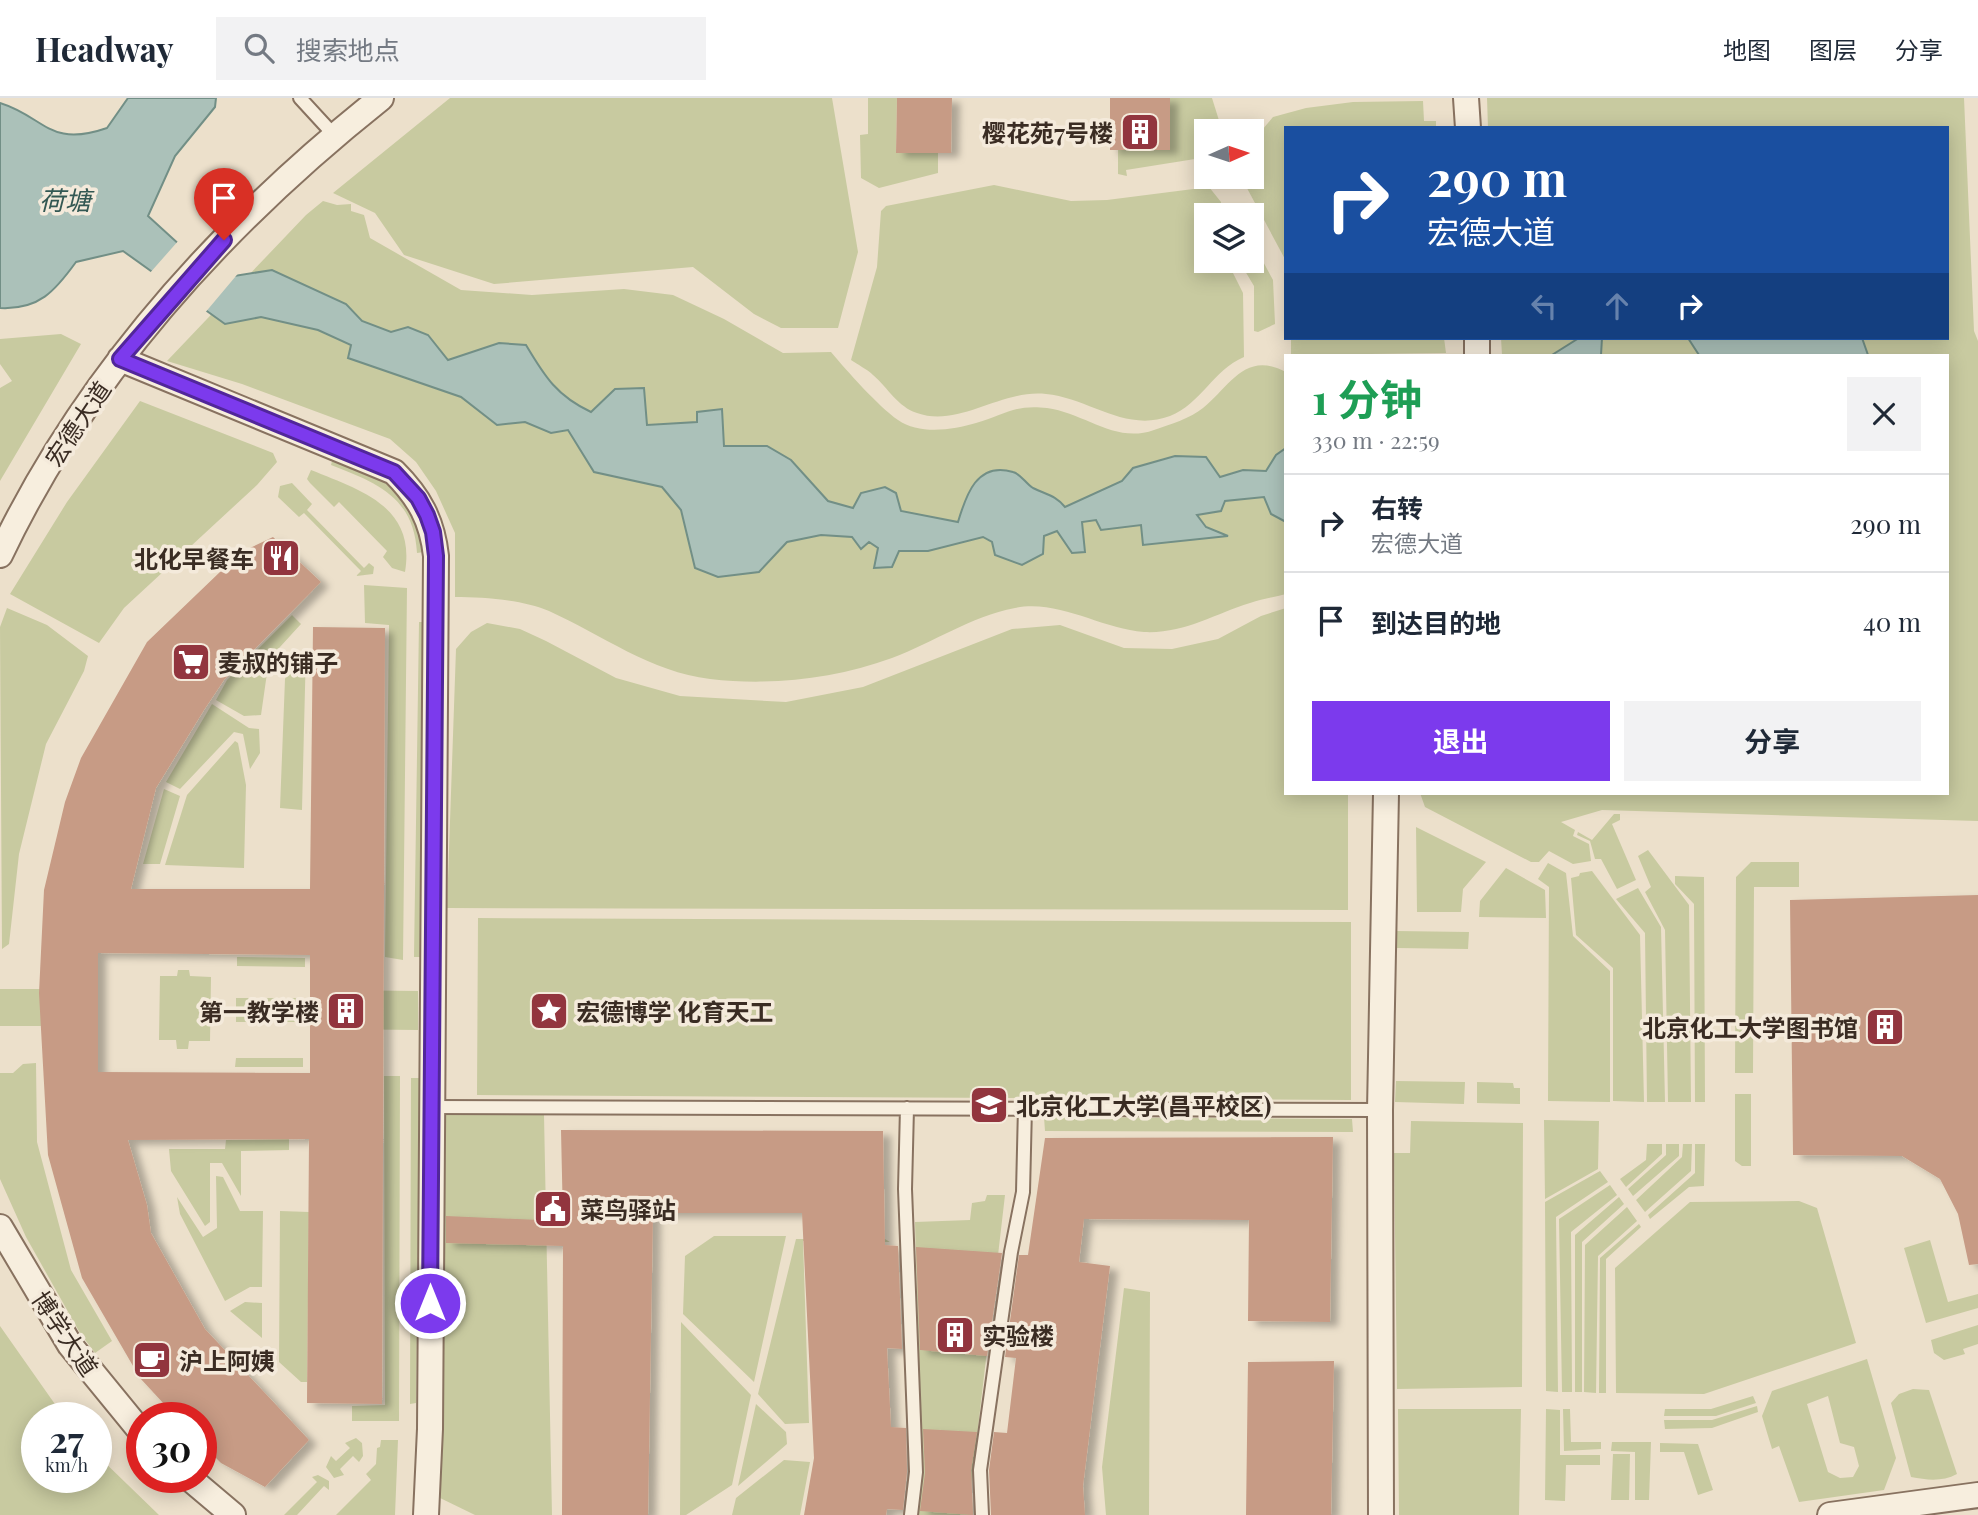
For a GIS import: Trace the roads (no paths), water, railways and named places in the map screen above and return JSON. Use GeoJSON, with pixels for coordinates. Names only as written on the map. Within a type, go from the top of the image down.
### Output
{"type":"FeatureCollection","features":[{"type":"Feature","properties":{"kind":"street","name":"宏德大道"},"geometry":{"type":"LineString","coordinates":[[0,555],[27,499],[120,359],[144,330],[257,204],[334,135],[381,98]]}},
{"type":"Feature","properties":{"kind":"street"},"geometry":{"type":"LineString","coordinates":[[1466,98],[1468,126]]}},
{"type":"Feature","properties":{"kind":"street"},"geometry":{"type":"LineString","coordinates":[[120,359],[394,472],[418,498],[433,532],[436,569],[430,1429],[426,1515]]}},
{"type":"Feature","properties":{"kind":"street"},"geometry":{"type":"LineString","coordinates":[[1381,1515],[1380,1110],[1386,795]]}},
{"type":"Feature","properties":{"kind":"street","name":"博学大道"},"geometry":{"type":"LineString","coordinates":[[0,1227],[70,1345],[126,1413]]}},
{"type":"Feature","properties":{"kind":"street"},"geometry":{"type":"LineString","coordinates":[[207,1493],[233,1515]]}},
{"type":"Feature","properties":{"kind":"street"},"geometry":{"type":"LineString","coordinates":[[1830,1515],[1978,1495]]}},
{"type":"Feature","properties":{"kind":"lane"},"geometry":{"type":"LineString","coordinates":[[300,98],[334,135]]}},
{"type":"Feature","properties":{"kind":"lane"},"geometry":{"type":"LineString","coordinates":[[431,1107],[1380,1110]]}},
{"type":"Feature","properties":{"kind":"lane"},"geometry":{"type":"LineString","coordinates":[[982,1515],[980,1470],[1011,1252],[1023,1192],[1025,1107]]}},
{"type":"Feature","properties":{"kind":"lane"},"geometry":{"type":"LineString","coordinates":[[907,1108],[905,1189],[916,1472],[911,1515]]}},
{"type":"Feature","properties":{"kind":"water","name":"荷塘"},"geometry":{"type":"Polygon","coordinates":[[[128,98],[216,98],[215,107],[175,156],[148,216],[182,247],[228,277],[272,270],[346,304],[362,321],[391,332],[408,327],[428,335],[448,360],[499,343],[526,345],[553,384],[569,399],[591,412],[615,389],[644,388],[647,425],[697,422],[697,412],[722,409],[724,446],[767,446],[791,460],[828,501],[853,508],[861,493],[885,487],[896,493],[901,511],[958,522],[969,491],[990,471],[1016,473],[1033,488],[1054,498],[1065,507],[1122,481],[1133,468],[1175,456],[1206,457],[1220,477],[1243,470],[1266,471],[1276,455],[1284,449],[1284,521],[1271,514],[1264,497],[1225,501],[1221,511],[1197,515],[1206,527],[1228,536],[1143,545],[1141,525],[1101,530],[1096,520],[1082,522],[1085,552],[1072,553],[1057,531],[1044,536],[1043,554],[1022,565],[995,555],[992,542],[983,537],[928,551],[899,551],[892,567],[874,568],[878,548],[869,542],[861,549],[852,537],[821,535],[787,542],[759,572],[718,577],[695,568],[681,510],[662,487],[594,472],[568,430],[551,433],[525,422],[497,425],[461,397],[348,358],[351,345],[318,330],[261,317],[225,324],[123,251],[76,262],[45,297],[25,306],[0,308],[0,103],[60,133],[88,133],[107,128],[128,98]]]}},
{"type":"Feature","properties":{"kind":"water"},"geometry":{"type":"Polygon","coordinates":[[[1576,340],[1602,340],[1601,354],[1554,354],[1576,340]]]}},
{"type":"Feature","properties":{"kind":"water"},"geometry":{"type":"Polygon","coordinates":[[[1689,340],[1863,340],[1868,354],[1698,354],[1689,340]]]}},
{"type":"Feature","properties":{"kind":"place","name":"樱花苑7号楼"},"geometry":{"type":"Point","coordinates":[1140,132]}},
{"type":"Feature","properties":{"kind":"place","name":"北化早餐车"},"geometry":{"type":"Point","coordinates":[281,558]}},
{"type":"Feature","properties":{"kind":"place","name":"麦叔的铺子"},"geometry":{"type":"Point","coordinates":[191,662]}},
{"type":"Feature","properties":{"kind":"place","name":"第一教学楼"},"geometry":{"type":"Point","coordinates":[346,1011]}},
{"type":"Feature","properties":{"kind":"place","name":"宏德博学 化育天工"},"geometry":{"type":"Point","coordinates":[549,1011]}},
{"type":"Feature","properties":{"kind":"place","name":"北京化工大学图书馆"},"geometry":{"type":"Point","coordinates":[1885,1027]}},
{"type":"Feature","properties":{"kind":"place","name":"北京化工大学(昌平校区)"},"geometry":{"type":"Point","coordinates":[989,1105]}},
{"type":"Feature","properties":{"kind":"place","name":"菜鸟驿站"},"geometry":{"type":"Point","coordinates":[553,1209]}},
{"type":"Feature","properties":{"kind":"place","name":"实验楼"},"geometry":{"type":"Point","coordinates":[955,1335]}},
{"type":"Feature","properties":{"kind":"place","name":"沪上阿姨"},"geometry":{"type":"Point","coordinates":[152,1360]}}]}
